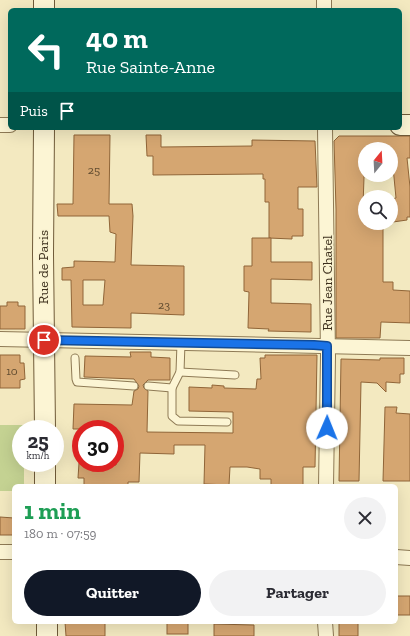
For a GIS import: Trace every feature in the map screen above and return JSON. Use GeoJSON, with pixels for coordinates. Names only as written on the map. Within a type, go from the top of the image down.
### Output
{"type":"FeatureCollection","features":[{"type":"Feature","properties":{"kind":"main road","name":"Rue de Paris"},"geometry":{"type":"LineString","coordinates":[[44,130],[45,420]]}},
{"type":"Feature","properties":{"kind":"main road"},"geometry":{"type":"LineString","coordinates":[[45,472],[45,484]]}},
{"type":"Feature","properties":{"kind":"main road"},"geometry":{"type":"LineString","coordinates":[[47,624],[47,636]]}},
{"type":"Feature","properties":{"kind":"street","name":"Rue Jean Chatel"},"geometry":{"type":"LineString","coordinates":[[325,130],[327,346],[326,484]]}},
{"type":"Feature","properties":{"kind":"street"},"geometry":{"type":"LineString","coordinates":[[0,339],[410,348]]}},
{"type":"Feature","properties":{"kind":"street"},"geometry":{"type":"LineString","coordinates":[[0,552],[12,552]]}},
{"type":"Feature","properties":{"kind":"street"},"geometry":{"type":"LineString","coordinates":[[398,558],[410,558]]}},
{"type":"Feature","properties":{"kind":"street"},"geometry":{"type":"LineString","coordinates":[[326,624],[326,636]]}},
{"type":"Feature","properties":{"kind":"lane"},"geometry":{"type":"LineString","coordinates":[[181,343],[180,372],[172,388],[172,416],[174,419],[227,422]]}},
{"type":"Feature","properties":{"kind":"lane"},"geometry":{"type":"LineString","coordinates":[[75,358],[77,382],[134,386]]}},
{"type":"Feature","properties":{"kind":"lane"},"geometry":{"type":"LineString","coordinates":[[180,372],[235,375]]}},
{"type":"Feature","properties":{"kind":"lane"},"geometry":{"type":"LineString","coordinates":[[148,386],[172,388]]}},
{"type":"Feature","properties":{"kind":"green space"},"geometry":{"type":"Polygon","coordinates":[[[0,425],[12,425],[12,472],[24,472],[24,484],[12,484],[12,491],[0,491],[0,425]]]}},
{"type":"Feature","properties":{"kind":"building"},"geometry":{"type":"Polygon","coordinates":[[[74,135],[110,135],[109,204],[132,204],[131,265],[184,266],[184,315],[131,313],[131,328],[72,327],[71,280],[62,280],[62,268],[74,267],[74,261],[115,262],[116,234],[110,232],[109,216],[58,216],[57,204],[73,204],[74,135]],[[83,280],[83,305],[103,305],[105,280],[83,280]]]}},
{"type":"Feature","properties":{"kind":"building"},"geometry":{"type":"Polygon","coordinates":[[[146,135],[161,135],[161,147],[252,146],[252,140],[315,141],[317,187],[298,187],[298,209],[303,209],[303,236],[292,236],[292,239],[269,238],[269,202],[265,202],[265,179],[263,179],[263,174],[153,175],[153,156],[147,156],[146,135]]]}},
{"type":"Feature","properties":{"kind":"building"},"geometry":{"type":"Polygon","coordinates":[[[339,136],[410,136],[410,158],[407,158],[410,187],[410,217],[407,217],[407,220],[398,221],[398,190],[395,190],[394,182],[398,182],[398,142],[358,142],[358,182],[364,182],[364,190],[358,190],[358,230],[383,230],[383,282],[393,282],[393,290],[410,291],[410,323],[381,322],[380,338],[336,338],[336,209],[334,141],[339,136]]]}},
{"type":"Feature","properties":{"kind":"building"},"geometry":{"type":"Polygon","coordinates":[[[252,238],[271,238],[271,262],[312,262],[312,280],[271,279],[271,303],[311,304],[311,332],[268,331],[269,329],[248,328],[249,292],[244,291],[244,266],[252,266],[252,238]]]}},
{"type":"Feature","properties":{"kind":"building"},"geometry":{"type":"Polygon","coordinates":[[[7,302],[18,302],[18,306],[25,306],[25,329],[0,329],[0,306],[7,306],[7,302]]]}},
{"type":"Feature","properties":{"kind":"building"},"geometry":{"type":"Polygon","coordinates":[[[130,352],[151,352],[151,357],[170,358],[170,380],[148,380],[143,385],[148,391],[147,432],[233,433],[233,412],[189,411],[189,387],[212,388],[212,385],[224,386],[224,388],[256,389],[257,379],[261,379],[260,358],[265,358],[265,355],[317,355],[315,467],[303,467],[303,484],[271,484],[271,479],[260,479],[260,469],[230,467],[229,484],[204,484],[205,445],[174,445],[174,454],[140,453],[139,482],[128,482],[128,484],[84,484],[84,478],[78,478],[78,472],[124,472],[124,420],[73,420],[74,404],[132,405],[134,391],[138,389],[139,386],[134,379],[84,377],[85,356],[131,357],[130,352]]]}},
{"type":"Feature","properties":{"kind":"building"},"geometry":{"type":"Polygon","coordinates":[[[0,355],[20,355],[20,363],[24,363],[25,379],[20,380],[20,388],[0,388],[0,355]]]}},
{"type":"Feature","properties":{"kind":"building"},"geometry":{"type":"Polygon","coordinates":[[[380,358],[404,358],[404,374],[400,374],[400,383],[386,382],[386,392],[377,383],[361,382],[359,481],[339,481],[341,359],[380,360],[380,358]]]}},
{"type":"Feature","properties":{"kind":"building"},"geometry":{"type":"Polygon","coordinates":[[[385,407],[397,407],[396,413],[410,414],[410,481],[383,481],[385,407]]]}},
{"type":"Feature","properties":{"kind":"building"},"geometry":{"type":"Polygon","coordinates":[[[0,517],[12,518],[12,535],[0,535],[0,517]]]}},
{"type":"Feature","properties":{"kind":"building"},"geometry":{"type":"Polygon","coordinates":[[[398,596],[410,596],[410,615],[398,615],[398,596]]]}},
{"type":"Feature","properties":{"kind":"building"},"geometry":{"type":"Polygon","coordinates":[[[65,624],[105,624],[105,636],[66,636],[65,624]]]}},
{"type":"Feature","properties":{"kind":"building"},"geometry":{"type":"Polygon","coordinates":[[[167,624],[188,624],[188,634],[167,634],[167,624]]]}},
{"type":"Feature","properties":{"kind":"building"},"geometry":{"type":"Polygon","coordinates":[[[214,624],[254,625],[254,636],[214,636],[214,624]]]}},
{"type":"Feature","properties":{"kind":"building"},"geometry":{"type":"Polygon","coordinates":[[[339,624],[358,624],[358,636],[339,636],[339,624]]]}},
{"type":"Feature","properties":{"kind":"route"},"geometry":{"type":"LineString","coordinates":[[44,340],[327,346],[327,428]]}}]}
